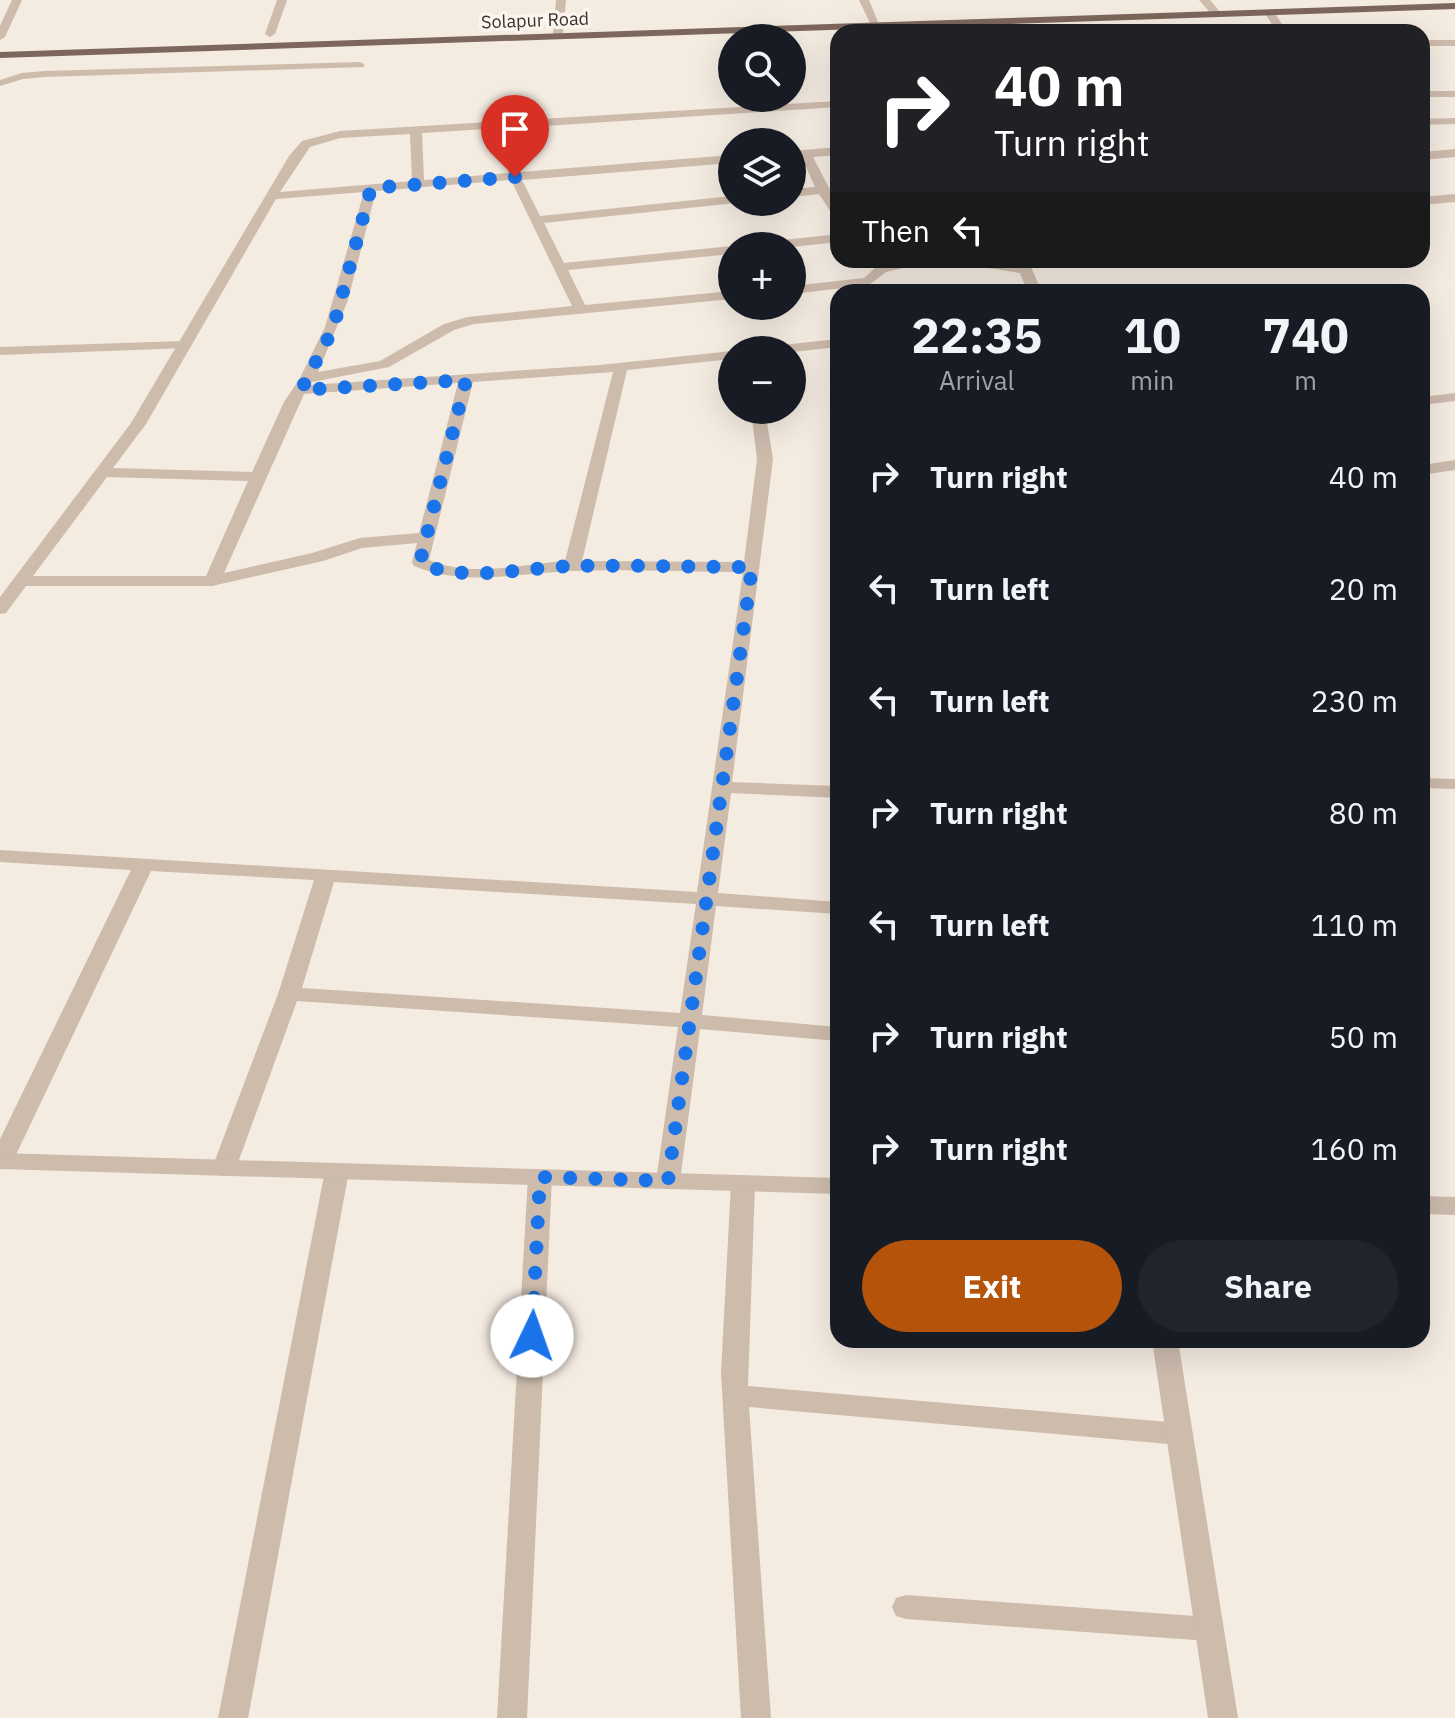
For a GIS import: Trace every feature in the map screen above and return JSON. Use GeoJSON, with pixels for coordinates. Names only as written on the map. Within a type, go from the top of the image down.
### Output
{"type":"FeatureCollection","features":[{"type":"Feature","properties":{"kind":"main road","name":"Solapur Road"},"geometry":{"type":"LineString","coordinates":[[877,24],[1206,2],[1342,0]]}},
{"type":"Feature","properties":{"kind":"main road","name":"Solapur Road"},"geometry":{"type":"LineString","coordinates":[[877,24],[1455,6]]}},
{"type":"Feature","properties":{"kind":"main road","name":"Solapur Road"},"geometry":{"type":"LineString","coordinates":[[0,44],[270,34],[830,25]]}},
{"type":"Feature","properties":{"kind":"main road","name":"Solapur Road"},"geometry":{"type":"LineString","coordinates":[[0,55],[558,30]]}},
{"type":"Feature","properties":{"kind":"street"},"geometry":{"type":"LineString","coordinates":[[270,34],[282,0]]}},
{"type":"Feature","properties":{"kind":"street"},"geometry":{"type":"LineString","coordinates":[[558,30],[561,0]]}},
{"type":"Feature","properties":{"kind":"street"},"geometry":{"type":"LineString","coordinates":[[864,0],[877,24]]}},
{"type":"Feature","properties":{"kind":"street"},"geometry":{"type":"LineString","coordinates":[[0,4],[16,2]]}},
{"type":"Feature","properties":{"kind":"street"},"geometry":{"type":"LineString","coordinates":[[0,37],[16,2]]}},
{"type":"Feature","properties":{"kind":"street"},"geometry":{"type":"LineString","coordinates":[[1206,2],[1217,14]]}},
{"type":"Feature","properties":{"kind":"street"},"geometry":{"type":"LineString","coordinates":[[1269,12],[1277,24]]}},
{"type":"Feature","properties":{"kind":"street"},"geometry":{"type":"LineString","coordinates":[[1430,43],[1455,43]]}},
{"type":"Feature","properties":{"kind":"street"},"geometry":{"type":"LineString","coordinates":[[1430,94],[1455,94]]}},
{"type":"Feature","properties":{"kind":"street"},"geometry":{"type":"LineString","coordinates":[[0,609],[138,424],[272,196],[306,144],[340,135],[830,104]]}},
{"type":"Feature","properties":{"kind":"street"},"geometry":{"type":"LineString","coordinates":[[1430,122],[1455,121]]}},
{"type":"Feature","properties":{"kind":"street"},"geometry":{"type":"LineString","coordinates":[[508,124],[515,177],[581,310]]}},
{"type":"Feature","properties":{"kind":"street"},"geometry":{"type":"LineString","coordinates":[[416,131],[418,184]]}},
{"type":"Feature","properties":{"kind":"street"},"geometry":{"type":"LineString","coordinates":[[830,152],[806,154],[830,202]]}},
{"type":"Feature","properties":{"kind":"street"},"geometry":{"type":"LineString","coordinates":[[1430,155],[1455,153]]}},
{"type":"Feature","properties":{"kind":"street"},"geometry":{"type":"LineString","coordinates":[[272,196],[718,160]]}},
{"type":"Feature","properties":{"kind":"street"},"geometry":{"type":"LineString","coordinates":[[212,581],[291,402],[305,384],[333,329],[371,188]]}},
{"type":"Feature","properties":{"kind":"street"},"geometry":{"type":"LineString","coordinates":[[806,192],[822,190]]}},
{"type":"Feature","properties":{"kind":"street"},"geometry":{"type":"LineString","coordinates":[[1430,200],[1455,198]]}},
{"type":"Feature","properties":{"kind":"street"},"geometry":{"type":"LineString","coordinates":[[535,220],[718,201]]}},
{"type":"Feature","properties":{"kind":"street"},"geometry":{"type":"LineString","coordinates":[[806,242],[830,239]]}},
{"type":"Feature","properties":{"kind":"street"},"geometry":{"type":"LineString","coordinates":[[561,267],[718,251]]}},
{"type":"Feature","properties":{"kind":"street"},"geometry":{"type":"LineString","coordinates":[[850,284],[869,281],[876,272],[886,268]]}},
{"type":"Feature","properties":{"kind":"street"},"geometry":{"type":"LineString","coordinates":[[806,289],[830,286]]}},
{"type":"Feature","properties":{"kind":"street"},"geometry":{"type":"LineString","coordinates":[[305,384],[384,364],[449,327],[473,320],[718,296]]}},
{"type":"Feature","properties":{"kind":"street"},"geometry":{"type":"LineString","coordinates":[[806,346],[830,344]]}},
{"type":"Feature","properties":{"kind":"street"},"geometry":{"type":"LineString","coordinates":[[305,384],[466,380],[718,357]]}},
{"type":"Feature","properties":{"kind":"street"},"geometry":{"type":"LineString","coordinates":[[572,566],[621,367]]}},
{"type":"Feature","properties":{"kind":"street"},"geometry":{"type":"LineString","coordinates":[[466,380],[420,562],[446,571],[572,566],[752,567]]}},
{"type":"Feature","properties":{"kind":"street"},"geometry":{"type":"LineString","coordinates":[[1430,400],[1455,397]]}},
{"type":"Feature","properties":{"kind":"street"},"geometry":{"type":"LineString","coordinates":[[668,1181],[752,567],[765,459],[760,424]]}},
{"type":"Feature","properties":{"kind":"street"},"geometry":{"type":"LineString","coordinates":[[1430,469],[1455,465]]}},
{"type":"Feature","properties":{"kind":"street"},"geometry":{"type":"LineString","coordinates":[[101,472],[258,477]]}},
{"type":"Feature","properties":{"kind":"street"},"geometry":{"type":"LineString","coordinates":[[19,581],[212,581],[317,557],[360,543],[427,537]]}},
{"type":"Feature","properties":{"kind":"street"},"geometry":{"type":"LineString","coordinates":[[724,787],[830,792]]}},
{"type":"Feature","properties":{"kind":"street"},"geometry":{"type":"LineString","coordinates":[[0,856],[830,907]]}},
{"type":"Feature","properties":{"kind":"street"},"geometry":{"type":"LineString","coordinates":[[143,866],[0,1161],[830,1186]]}},
{"type":"Feature","properties":{"kind":"street"},"geometry":{"type":"LineString","coordinates":[[224,1168],[289,994],[326,874]]}},
{"type":"Feature","properties":{"kind":"street"},"geometry":{"type":"LineString","coordinates":[[289,994],[830,1033]]}},
{"type":"Feature","properties":{"kind":"street"},"geometry":{"type":"LineString","coordinates":[[233,1718],[337,1171]]}},
{"type":"Feature","properties":{"kind":"street"},"geometry":{"type":"LineString","coordinates":[[512,1718],[540,1177]]}},
{"type":"Feature","properties":{"kind":"street"},"geometry":{"type":"LineString","coordinates":[[743,1183],[734,1373],[756,1718]]}},
{"type":"Feature","properties":{"kind":"street"},"geometry":{"type":"LineString","coordinates":[[1430,1205],[1455,1206]]}},
{"type":"Feature","properties":{"kind":"street"},"geometry":{"type":"LineString","coordinates":[[1166,1348],[1223,1718]]}},
{"type":"Feature","properties":{"kind":"street"},"geometry":{"type":"LineString","coordinates":[[735,1395],[1180,1434]]}},
{"type":"Feature","properties":{"kind":"street"},"geometry":{"type":"LineString","coordinates":[[906,1607],[1209,1629]]}},
{"type":"Feature","properties":{"kind":"lane"},"geometry":{"type":"LineString","coordinates":[[0,83],[9,78],[44,74],[360,65]]}},
{"type":"Feature","properties":{"kind":"lane"},"geometry":{"type":"LineString","coordinates":[[0,351],[184,345]]}},
{"type":"Feature","properties":{"kind":"lane"},"geometry":{"type":"LineString","coordinates":[[1430,783],[1455,784]]}},
{"type":"Feature","properties":{"kind":"route"},"geometry":{"type":"LineString","coordinates":[[515,177],[371,188],[333,329],[301,390],[466,380],[420,562],[431,568],[461,572],[572,566],[752,567],[668,1181],[540,1177],[532,1336]]}}]}
